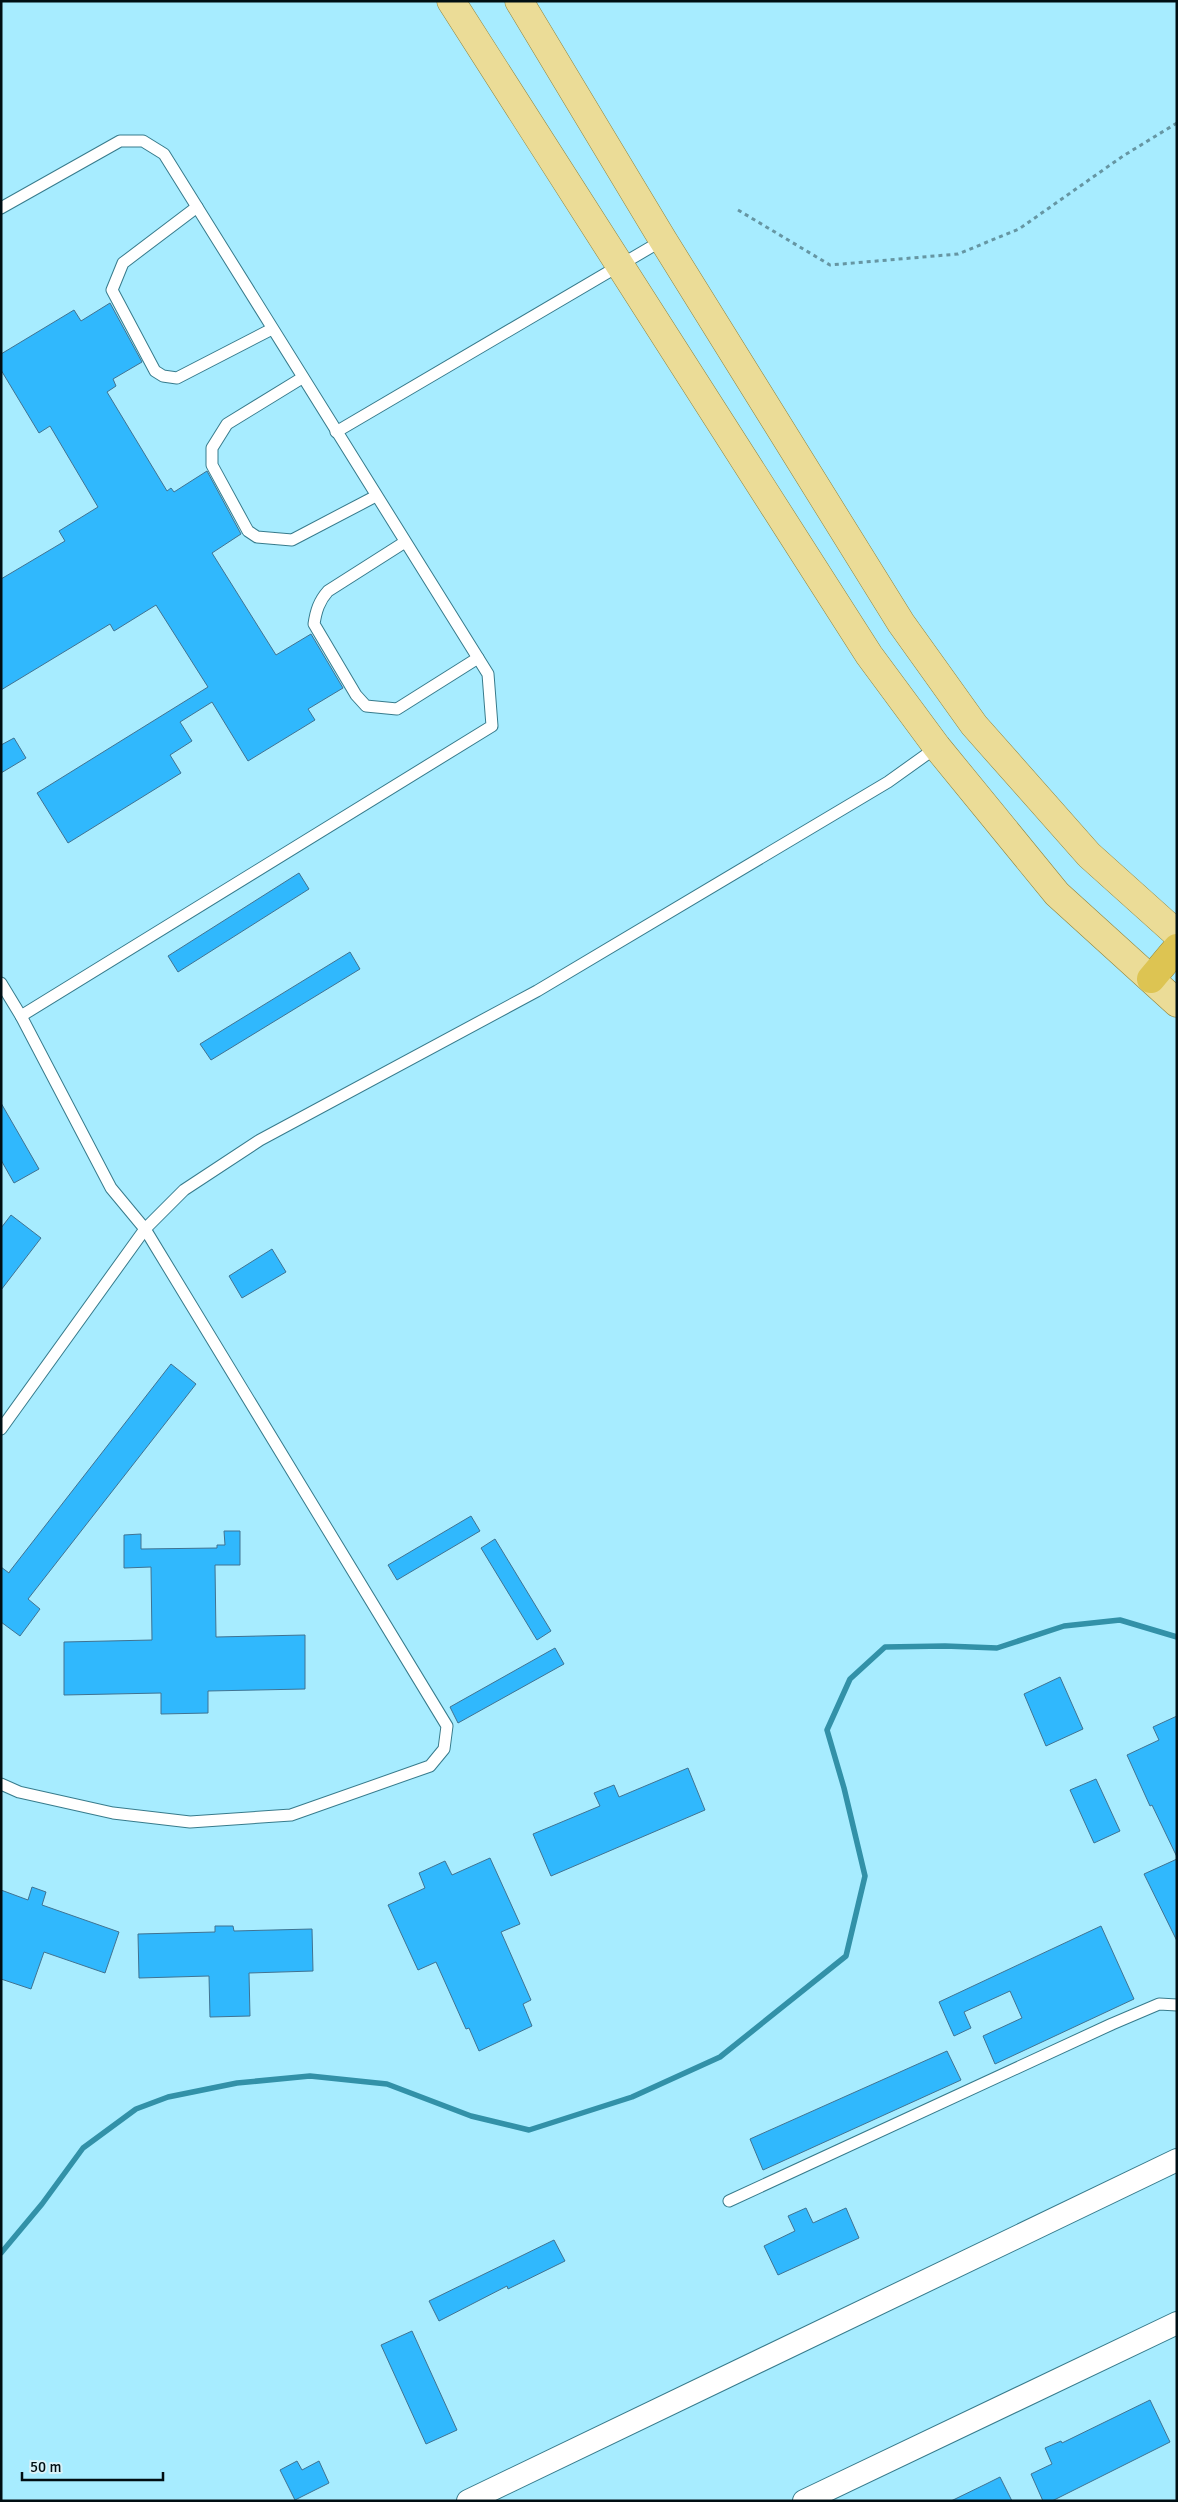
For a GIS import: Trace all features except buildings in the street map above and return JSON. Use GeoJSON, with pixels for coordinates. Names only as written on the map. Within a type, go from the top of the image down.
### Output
{"type":"FeatureCollection","features":[{"type":"Feature","properties":{"kind":"highway"},"geometry":{"type":"LineString","coordinates":[[1151,979],[1177,948]]}},
{"type":"Feature","properties":{"kind":"main road"},"geometry":{"type":"LineString","coordinates":[[451,1],[869,655],[937,748],[1057,894],[1177,1003]]}},
{"type":"Feature","properties":{"kind":"main road"},"geometry":{"type":"LineString","coordinates":[[519,1],[663,240],[901,623],[974,725],[1089,855],[1177,934]]}},
{"type":"Feature","properties":{"kind":"street"},"geometry":{"type":"LineString","coordinates":[[468,2501],[1177,2160]]}},
{"type":"Feature","properties":{"kind":"street"},"geometry":{"type":"LineString","coordinates":[[804,2501],[1177,2323]]}},
{"type":"Feature","properties":{"kind":"lane"},"geometry":{"type":"LineString","coordinates":[[1,208],[120,141],[143,141],[164,154],[488,674],[492,726],[22,1016]]}},
{"type":"Feature","properties":{"kind":"lane"},"geometry":{"type":"LineString","coordinates":[[197,207],[123,263],[112,290],[155,371],[163,376],[177,378],[272,329]]}},
{"type":"Feature","properties":{"kind":"lane"},"geometry":{"type":"LineString","coordinates":[[336,432],[622,266],[663,240]]}},
{"type":"Feature","properties":{"kind":"lane"},"geometry":{"type":"LineString","coordinates":[[302,378],[227,424],[212,448],[212,465],[248,531],[257,537],[292,540],[376,496]]}},
{"type":"Feature","properties":{"kind":"lane"},"geometry":{"type":"LineString","coordinates":[[405,542],[328,590],[320,600],[316,612],[314,624],[356,695],[366,706],[397,709],[478,658]]}},
{"type":"Feature","properties":{"kind":"lane"},"geometry":{"type":"LineString","coordinates":[[1,1429],[145,1229],[184,1190],[260,1140],[537,992],[888,782],[937,748]]}},
{"type":"Feature","properties":{"kind":"lane"},"geometry":{"type":"LineString","coordinates":[[1,983],[22,1016],[111,1188],[145,1229],[447,1726],[444,1749],[430,1766],[291,1815],[190,1822],[113,1813],[19,1792],[1,1784]]}},
{"type":"Feature","properties":{"kind":"lane"},"geometry":{"type":"LineString","coordinates":[[729,2201],[1112,2024],[1159,2004],[1177,2005]]}},
{"type":"Feature","properties":{"kind":"path"},"geometry":{"type":"LineString","coordinates":[[738,210],[830,265],[958,254],[1018,229],[1123,156],[1177,123]]}},
{"type":"Feature","properties":{"kind":"waterway"},"geometry":{"type":"LineString","coordinates":[[1,2253],[42,2204],[83,2148],[136,2109],[168,2097],[237,2083],[310,2076],[387,2084],[471,2116],[529,2130],[632,2097],[720,2057],[846,1956],[865,1876],[844,1788],[827,1730],[850,1679],[885,1647],[945,1646],[997,1648],[1064,1626],[1120,1620],[1177,1637]]}}]}
